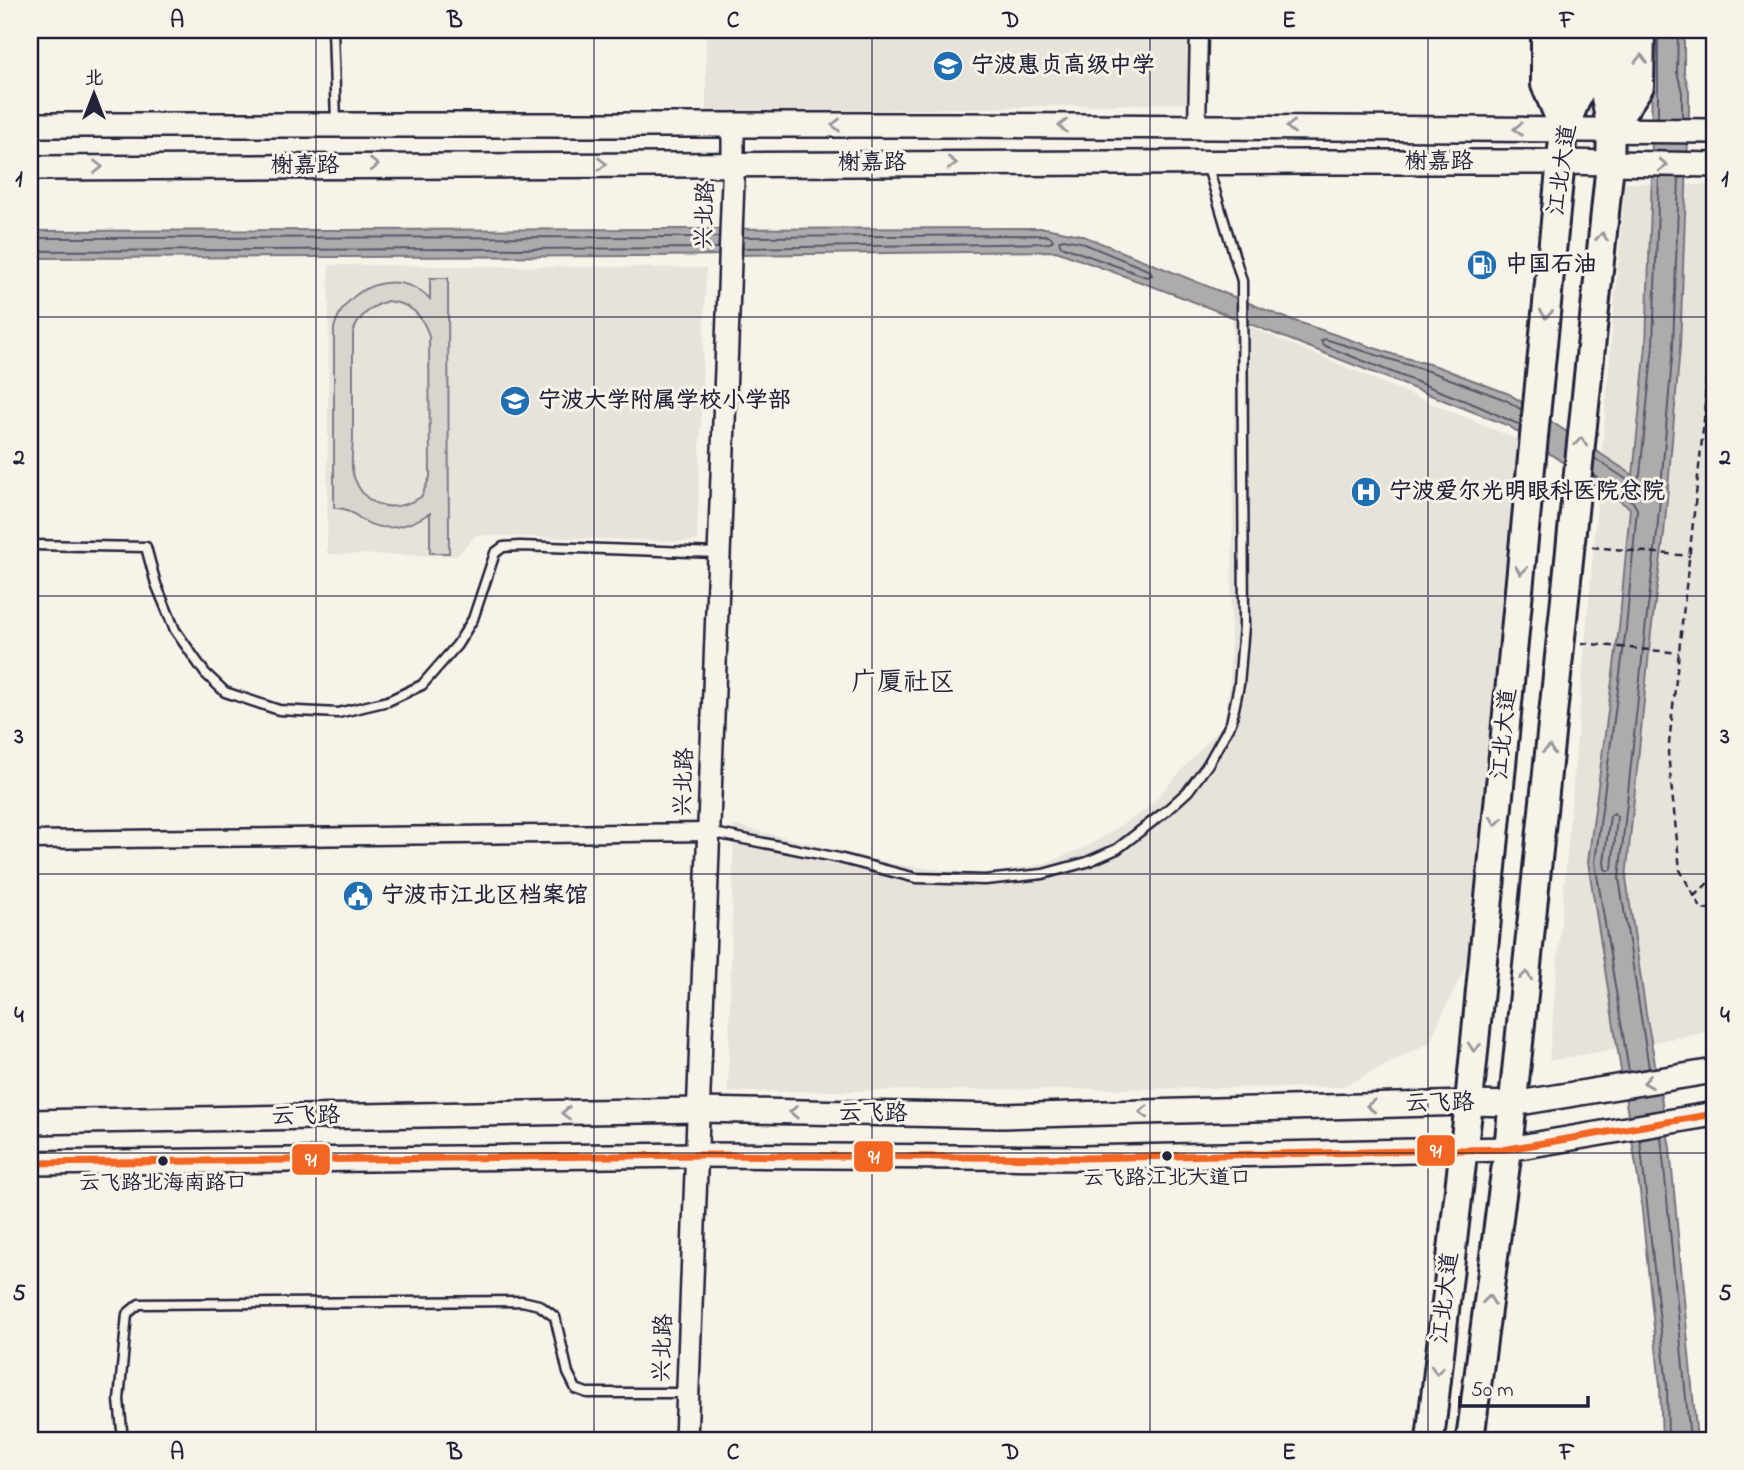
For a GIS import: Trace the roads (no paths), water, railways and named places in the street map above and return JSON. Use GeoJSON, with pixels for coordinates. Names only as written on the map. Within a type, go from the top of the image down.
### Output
{"type":"FeatureCollection","features":[{"type":"Feature","properties":{"kind":"main road"},"geometry":{"type":"LineString","coordinates":[[1545,30],[1545,85],[1564,129]]}},
{"type":"Feature","properties":{"kind":"main road"},"geometry":{"type":"LineString","coordinates":[[1564,30],[1564,129]]}},
{"type":"Feature","properties":{"kind":"main road","name":"江北大道"},"geometry":{"type":"LineString","coordinates":[[1430,1440],[1469,1103],[1564,129],[1583,84],[1582,30]]}},
{"type":"Feature","properties":{"kind":"main road","name":"江北大道"},"geometry":{"type":"LineString","coordinates":[[1470,1440],[1508,1149],[1581,538],[1586,403],[1611,164],[1612,129],[1603,86],[1602,30]]}},
{"type":"Feature","properties":{"kind":"main road"},"geometry":{"type":"LineString","coordinates":[[1612,129],[1619,81],[1619,30]]}},
{"type":"Feature","properties":{"kind":"main road"},"geometry":{"type":"LineString","coordinates":[[1612,129],[1640,86],[1641,30]]}},
{"type":"Feature","properties":{"kind":"main road","name":"榭嘉路"},"geometry":{"type":"LineString","coordinates":[[30,125],[733,125],[1714,131]]}},
{"type":"Feature","properties":{"kind":"main road","name":"榭嘉路"},"geometry":{"type":"LineString","coordinates":[[30,168],[734,173],[1207,163],[1561,162],[1714,165]]}},
{"type":"Feature","properties":{"kind":"main road","name":"云飞路"},"geometry":{"type":"LineString","coordinates":[[30,1122],[699,1110],[1003,1116],[1513,1104],[1712,1072]]}},
{"type":"Feature","properties":{"kind":"main road","name":"云飞路"},"geometry":{"type":"LineString","coordinates":[[30,1163],[698,1155],[1082,1158],[1508,1149],[1714,1114]]}},
{"type":"Feature","properties":{"kind":"street"},"geometry":{"type":"LineString","coordinates":[[1197,127],[1199,30]]}},
{"type":"Feature","properties":{"kind":"street","name":"兴北路"},"geometry":{"type":"LineString","coordinates":[[686,1440],[734,173],[733,125]]}},
{"type":"Feature","properties":{"kind":"street"},"geometry":{"type":"LineString","coordinates":[[30,840],[709,832]]}},
{"type":"Feature","properties":{"kind":"lane"},"geometry":{"type":"LineString","coordinates":[[332,30],[337,125]]}},
{"type":"Feature","properties":{"kind":"lane"},"geometry":{"type":"LineString","coordinates":[[709,832],[839,858],[916,878],[985,880],[1043,874],[1087,862],[1117,849],[1188,791],[1208,764],[1231,723],[1239,685],[1244,625],[1242,281],[1207,163]]}},
{"type":"Feature","properties":{"kind":"lane"},"geometry":{"type":"LineString","coordinates":[[30,545],[146,547],[156,584],[175,630],[205,673],[225,692],[279,710],[338,713],[388,701],[422,685],[457,645],[473,619],[495,553],[503,547],[520,545],[720,553]]}},
{"type":"Feature","properties":{"kind":"lane"},"geometry":{"type":"LineString","coordinates":[[123,1440],[120,1400],[127,1314],[139,1304],[522,1301],[539,1305],[555,1317],[568,1373],[576,1389],[587,1393],[688,1394]]}},
{"type":"Feature","properties":{"kind":"water"},"geometry":{"type":"Polygon","coordinates":[[[1651,30],[1684,30],[1684,72],[1689,91],[1689,111],[1680,347],[1664,534],[1651,632],[1626,878],[1670,1148],[1697,1440],[1662,1440],[1660,1386],[1640,1191],[1588,862],[1619,628],[1630,508],[1509,426],[1179,296],[1056,251],[651,256],[30,258],[30,231],[1045,228],[1081,235],[1286,318],[1436,366],[1509,394],[1633,475],[1646,345],[1652,176],[1651,30]]]}},
{"type":"Feature","properties":{"kind":"place","name":"宁波惠贞高级中学"},"geometry":{"type":"Point","coordinates":[948,66]}},
{"type":"Feature","properties":{"kind":"place","name":"中国石油"},"geometry":{"type":"Point","coordinates":[1482,265]}},
{"type":"Feature","properties":{"kind":"place","name":"宁波大学附属学校小学部"},"geometry":{"type":"Point","coordinates":[515,401]}},
{"type":"Feature","properties":{"kind":"place","name":"宁波爱尔光明眼科医院总院"},"geometry":{"type":"Point","coordinates":[1366,492]}},
{"type":"Feature","properties":{"kind":"place","name":"宁波市江北区档案馆"},"geometry":{"type":"Point","coordinates":[358,896]}},
{"type":"Feature","properties":{"kind":"place","name":"云飞路江北大道口"},"geometry":{"type":"Point","coordinates":[1167,1156]}},
{"type":"Feature","properties":{"kind":"place","name":"云飞路北海南路口"},"geometry":{"type":"Point","coordinates":[163,1161]}},
{"type":"Feature","properties":{"kind":"district","name":"广厦社区"},"geometry":{"type":"Point","coordinates":[903,684]}}]}
